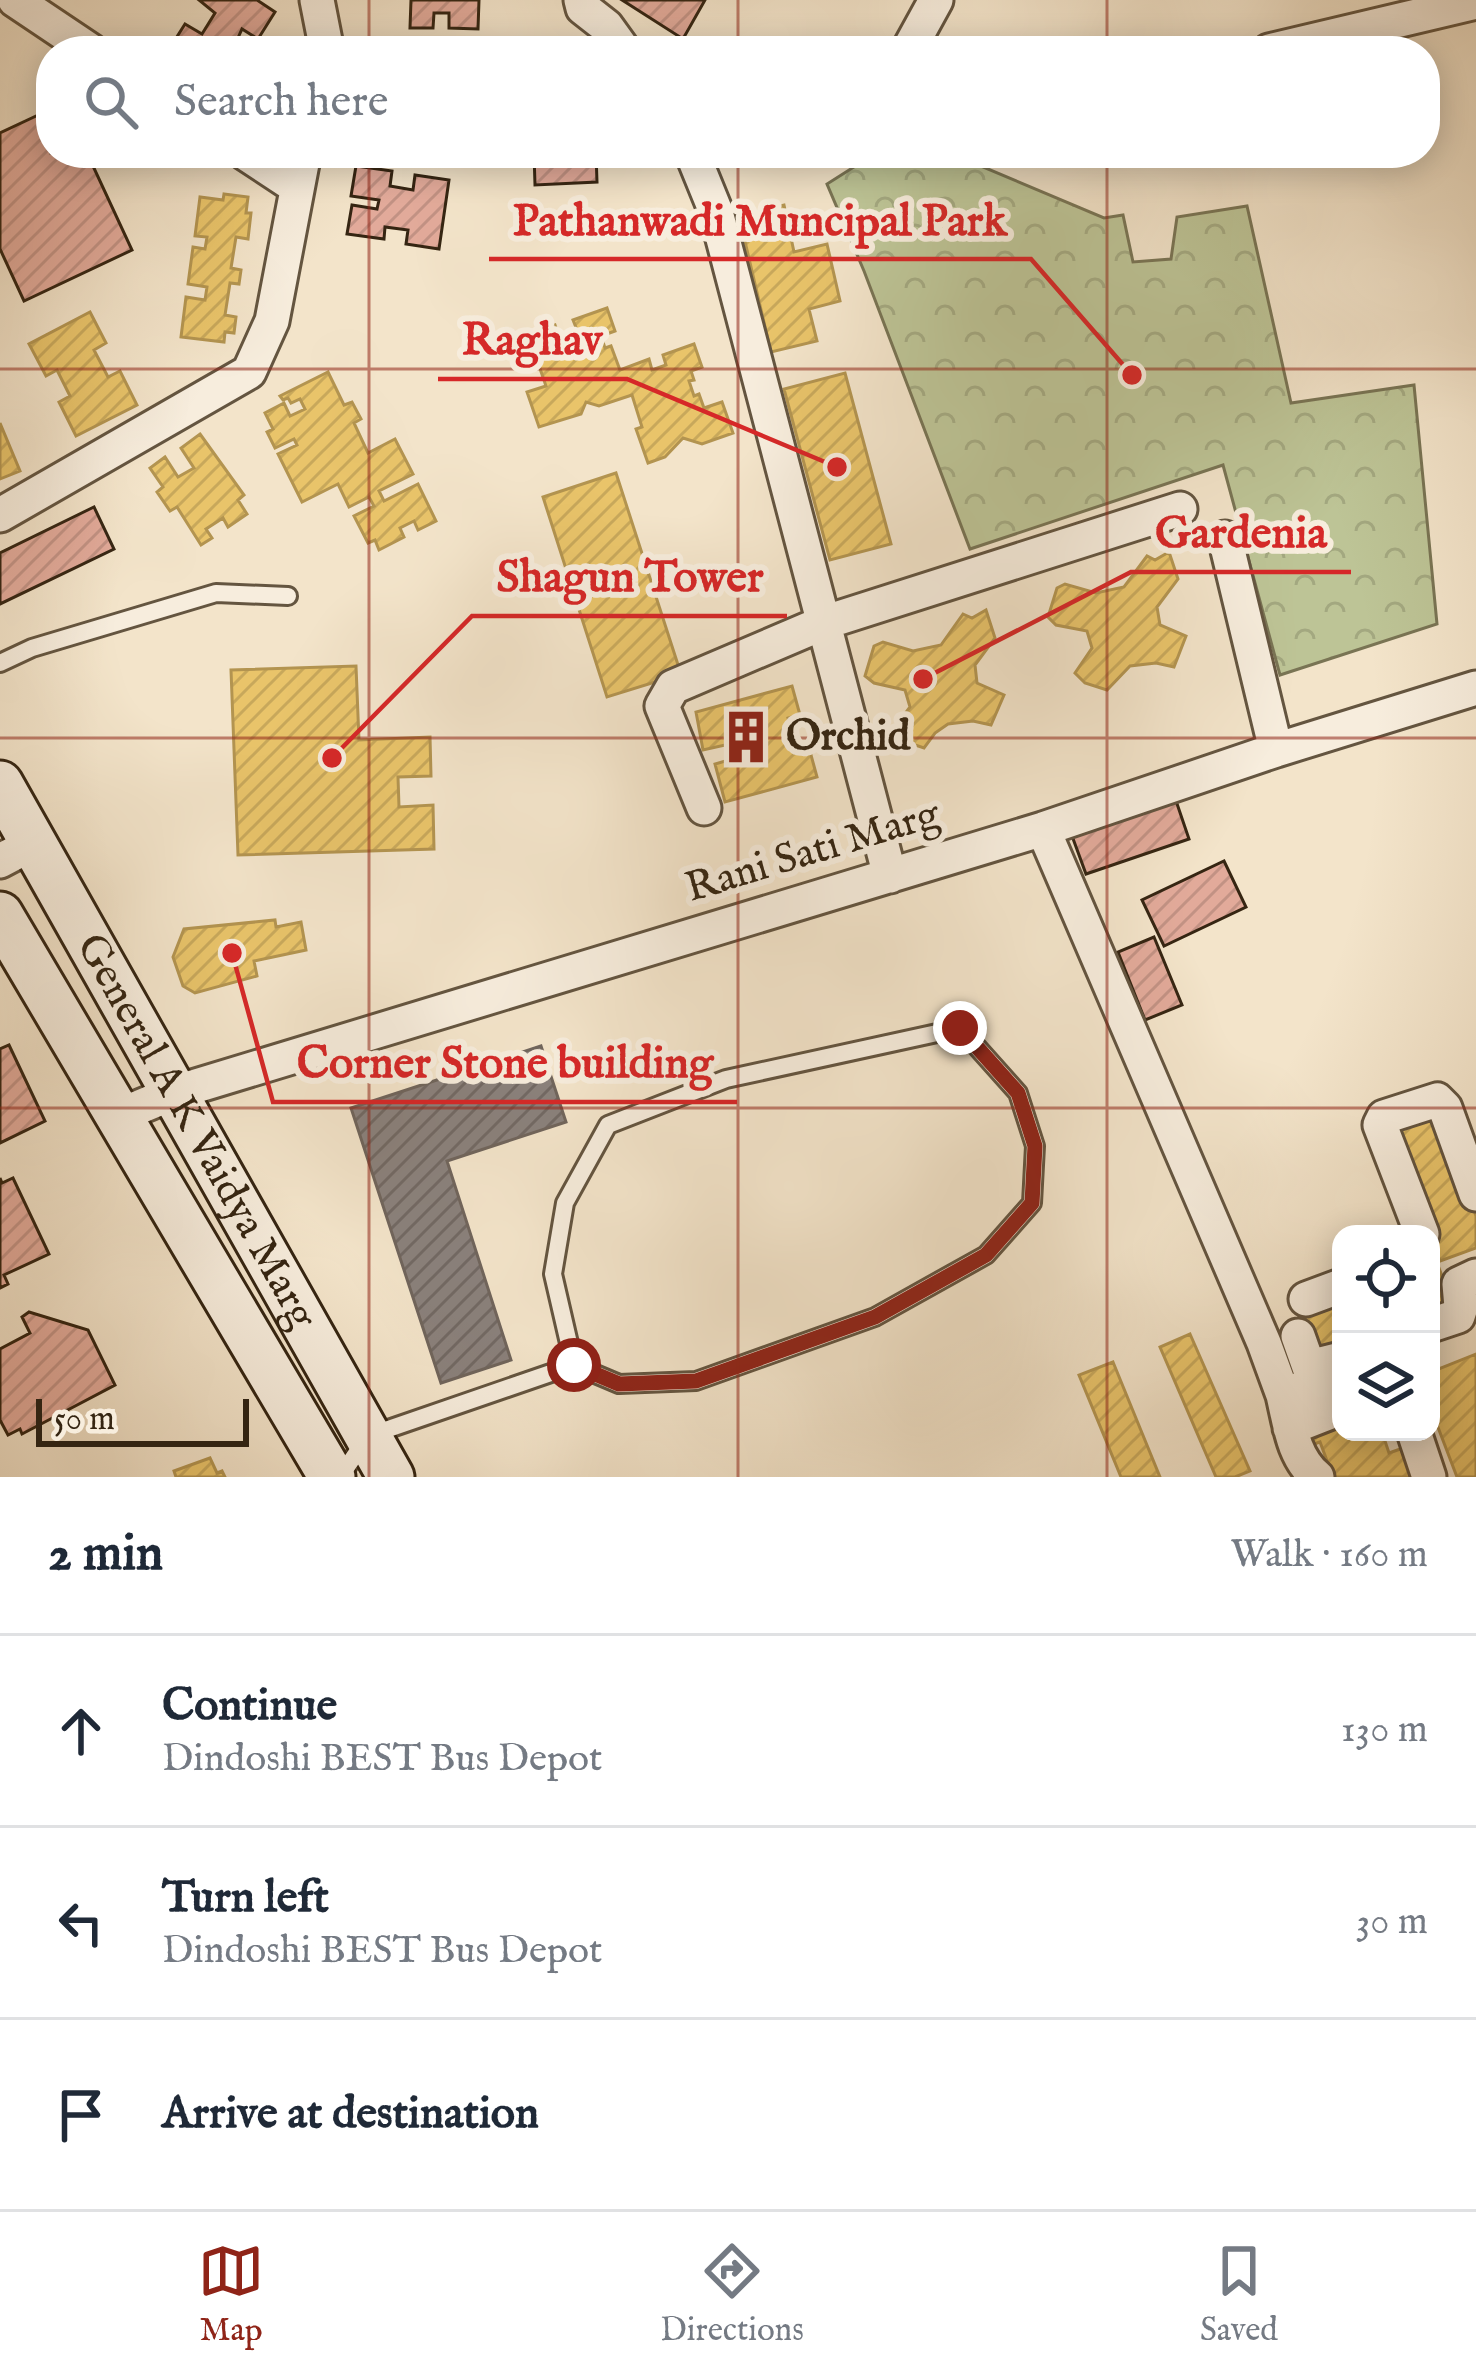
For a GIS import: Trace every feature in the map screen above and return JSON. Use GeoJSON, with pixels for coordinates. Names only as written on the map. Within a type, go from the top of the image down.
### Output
{"type":"FeatureCollection","features":[{"type":"Feature","properties":{"kind":"main road","name":"General A K Vaidya Marg"},"geometry":{"type":"LineString","coordinates":[[0,784],[17,852],[173,1094],[391,1477]]}},
{"type":"Feature","properties":{"kind":"main road","name":"General A K Vaidya Marg"},"geometry":{"type":"LineString","coordinates":[[0,915],[336,1477]]}},
{"type":"Feature","properties":{"kind":"street"},"geometry":{"type":"LineString","coordinates":[[15,0],[69,36]]}},
{"type":"Feature","properties":{"kind":"street"},"geometry":{"type":"LineString","coordinates":[[317,0],[324,36]]}},
{"type":"Feature","properties":{"kind":"street"},"geometry":{"type":"LineString","coordinates":[[580,0],[613,36]]}},
{"type":"Feature","properties":{"kind":"street"},"geometry":{"type":"LineString","coordinates":[[916,36],[936,0]]}},
{"type":"Feature","properties":{"kind":"street"},"geometry":{"type":"LineString","coordinates":[[1332,36],[1476,2]]}},
{"type":"Feature","properties":{"kind":"street"},"geometry":{"type":"LineString","coordinates":[[266,168],[295,187]]}},
{"type":"Feature","properties":{"kind":"street"},"geometry":{"type":"LineString","coordinates":[[0,515],[249,372],[272,321],[300,168]]}},
{"type":"Feature","properties":{"kind":"street"},"geometry":{"type":"LineString","coordinates":[[701,168],[888,868]]}},
{"type":"Feature","properties":{"kind":"street"},"geometry":{"type":"LineString","coordinates":[[704,808],[662,706],[673,687],[823,623],[1180,509]]}},
{"type":"Feature","properties":{"kind":"street"},"geometry":{"type":"LineString","coordinates":[[1225,538],[1276,750]]}},
{"type":"Feature","properties":{"kind":"street","name":"Rani Sati Marg"},"geometry":{"type":"LineString","coordinates":[[118,1115],[888,868],[1042,830],[1476,688]]}},
{"type":"Feature","properties":{"kind":"street"},"geometry":{"type":"LineString","coordinates":[[1042,830],[1264,1343],[1304,1466],[1317,1477]]}},
{"type":"Feature","properties":{"kind":"street"},"geometry":{"type":"LineString","coordinates":[[1419,1225],[1380,1126],[1384,1117],[1437,1100],[1445,1108],[1476,1194]]}},
{"type":"Feature","properties":{"kind":"street"},"geometry":{"type":"LineString","coordinates":[[1440,1322],[1458,1316],[1459,1284],[1476,1276]]}},
{"type":"Feature","properties":{"kind":"street"},"geometry":{"type":"LineString","coordinates":[[1306,1299],[1332,1289]]}},
{"type":"Feature","properties":{"kind":"street"},"geometry":{"type":"LineString","coordinates":[[1440,1333],[1476,1317]]}},
{"type":"Feature","properties":{"kind":"street"},"geometry":{"type":"LineString","coordinates":[[1298,1336],[1309,1366],[1332,1361]]}},
{"type":"Feature","properties":{"kind":"street"},"geometry":{"type":"LineString","coordinates":[[1287,1412],[1332,1380]]}},
{"type":"Feature","properties":{"kind":"street"},"geometry":{"type":"LineString","coordinates":[[1287,1412],[1332,1409]]}},
{"type":"Feature","properties":{"kind":"street"},"geometry":{"type":"LineString","coordinates":[[1417,1441],[1429,1477]]}},
{"type":"Feature","properties":{"kind":"lane"},"geometry":{"type":"LineString","coordinates":[[0,663],[32,648],[216,593],[289,596]]}},
{"type":"Feature","properties":{"kind":"lane"},"geometry":{"type":"LineString","coordinates":[[336,1477],[368,1436],[574,1365],[619,1384],[696,1381],[875,1317],[986,1255],[1032,1203],[1035,1146],[1018,1093],[960,1028],[726,1079],[608,1125],[565,1203],[553,1274],[574,1365]]}},
{"type":"Feature","properties":{"kind":"green space"},"geometry":{"type":"Polygon","coordinates":[[[852,168],[986,168],[1104,218],[1123,215],[1133,262],[1171,259],[1177,217],[1247,206],[1291,403],[1414,385],[1437,624],[1280,675],[1223,465],[970,549],[827,184],[852,168]]]}},
{"type":"Feature","properties":{"kind":"building: Homes"},"geometry":{"type":"Polygon","coordinates":[[[224,194],[248,197],[246,213],[251,213],[248,239],[236,237],[231,268],[241,270],[239,284],[230,283],[225,315],[236,317],[234,333],[225,332],[224,342],[181,337],[186,297],[205,300],[207,287],[188,284],[193,247],[205,249],[207,237],[195,236],[200,197],[223,200],[224,194]]]}},
{"type":"Feature","properties":{"kind":"building: Homes"},"geometry":{"type":"Polygon","coordinates":[[[784,205],[794,252],[827,244],[840,301],[809,309],[817,341],[771,352],[739,216],[784,205]]]}},
{"type":"Feature","properties":{"kind":"building: Homes"},"geometry":{"type":"Polygon","coordinates":[[[607,308],[615,331],[601,336],[605,348],[611,346],[620,370],[649,359],[652,370],[666,365],[663,355],[694,344],[702,367],[691,371],[694,396],[699,394],[704,408],[722,402],[733,433],[702,444],[683,438],[665,457],[648,463],[636,429],[642,427],[632,395],[599,406],[586,402],[581,414],[539,427],[527,392],[546,386],[537,360],[522,365],[512,340],[555,325],[559,337],[577,330],[573,320],[607,308]]]}},
{"type":"Feature","properties":{"kind":"building: Homes"},"geometry":{"type":"Polygon","coordinates":[[[90,312],[106,343],[94,350],[108,377],[120,371],[137,405],[76,436],[59,402],[70,396],[57,370],[46,376],[29,344],[90,312]]]}},
{"type":"Feature","properties":{"kind":"building: Homes"},"geometry":{"type":"Polygon","coordinates":[[[328,372],[344,405],[352,402],[361,419],[354,423],[368,453],[395,439],[413,474],[379,491],[384,501],[418,484],[436,521],[418,530],[414,521],[400,528],[404,537],[379,550],[375,540],[368,543],[354,516],[374,506],[369,497],[349,507],[338,484],[302,502],[278,454],[297,445],[294,439],[275,448],[267,432],[273,429],[265,413],[284,403],[290,416],[305,409],[300,399],[291,403],[280,396],[328,372]]]}},
{"type":"Feature","properties":{"kind":"building: Homes"},"geometry":{"type":"Polygon","coordinates":[[[845,373],[891,544],[830,560],[784,389],[845,373]]]}},
{"type":"Feature","properties":{"kind":"building: Homes"},"geometry":{"type":"Polygon","coordinates":[[[0,423],[20,471],[0,479],[0,423]]]}},
{"type":"Feature","properties":{"kind":"building: Homes"},"geometry":{"type":"Polygon","coordinates":[[[200,434],[244,495],[238,500],[247,514],[228,527],[223,518],[206,529],[212,538],[201,545],[177,507],[170,511],[157,492],[163,487],[150,468],[165,457],[178,477],[194,468],[181,448],[200,434]]]}},
{"type":"Feature","properties":{"kind":"building: Homes"},"geometry":{"type":"Polygon","coordinates":[[[616,473],[681,674],[607,697],[543,497],[616,473]]]}},
{"type":"Feature","properties":{"kind":"building: Homes"},"geometry":{"type":"Polygon","coordinates":[[[1169,552],[1178,579],[1157,607],[1160,625],[1186,636],[1174,667],[1130,666],[1107,690],[1085,683],[1075,673],[1092,648],[1087,631],[1056,625],[1048,617],[1057,588],[1065,584],[1096,593],[1124,587],[1147,556],[1155,560],[1169,552]]]}},
{"type":"Feature","properties":{"kind":"building: Homes"},"geometry":{"type":"Polygon","coordinates":[[[986,610],[995,638],[975,665],[977,683],[1004,695],[991,725],[948,724],[924,748],[903,741],[892,731],[910,707],[905,690],[874,683],[865,676],[874,646],[883,642],[913,651],[941,645],[963,614],[972,618],[986,610]]]}},
{"type":"Feature","properties":{"kind":"building: Homes"},"geometry":{"type":"Polygon","coordinates":[[[356,666],[359,740],[430,737],[431,776],[398,777],[399,807],[433,805],[434,849],[238,855],[231,670],[356,666]]]}},
{"type":"Feature","properties":{"kind":"building: Homes","name":"Orchid"},"geometry":{"type":"Polygon","coordinates":[[[792,686],[800,715],[788,718],[796,747],[808,744],[817,777],[725,802],[715,764],[729,760],[725,745],[703,750],[696,712],[792,686]]]}},
{"type":"Feature","properties":{"kind":"building: Homes"},"geometry":{"type":"Polygon","coordinates":[[[275,920],[276,927],[301,922],[306,950],[254,961],[257,976],[195,993],[183,986],[173,957],[184,929],[275,920]]]}},
{"type":"Feature","properties":{"kind":"building: Homes"},"geometry":{"type":"Polygon","coordinates":[[[1436,1109],[1476,1216],[1476,1248],[1440,1261],[1440,1225],[1427,1225],[1390,1126],[1436,1109]]]}},
{"type":"Feature","properties":{"kind":"building: Homes"},"geometry":{"type":"Polygon","coordinates":[[[1440,1271],[1455,1311],[1440,1317],[1440,1271]]]}},
{"type":"Feature","properties":{"kind":"building: Homes"},"geometry":{"type":"Polygon","coordinates":[[[1332,1298],[1332,1357],[1317,1363],[1297,1311],[1332,1298]]]}},
{"type":"Feature","properties":{"kind":"building: Homes"},"geometry":{"type":"Polygon","coordinates":[[[1190,1334],[1250,1471],[1235,1477],[1216,1477],[1160,1347],[1190,1334]]]}},
{"type":"Feature","properties":{"kind":"building: Homes"},"geometry":{"type":"Polygon","coordinates":[[[1476,1354],[1476,1477],[1457,1477],[1440,1433],[1440,1368],[1476,1354]]]}},
{"type":"Feature","properties":{"kind":"building: Homes"},"geometry":{"type":"Polygon","coordinates":[[[1113,1362],[1160,1477],[1121,1477],[1079,1375],[1113,1362]]]}},
{"type":"Feature","properties":{"kind":"building: Homes"},"geometry":{"type":"Polygon","coordinates":[[[1332,1416],[1332,1441],[1385,1441],[1389,1453],[1406,1447],[1416,1477],[1333,1477],[1320,1442],[1305,1447],[1299,1429],[1332,1416]]]}},
{"type":"Feature","properties":{"kind":"building: Homes"},"geometry":{"type":"Polygon","coordinates":[[[210,1458],[217,1473],[222,1471],[225,1477],[176,1477],[174,1471],[210,1458]]]}},
{"type":"Feature","properties":{"kind":"building: Industry"},"geometry":{"type":"Polygon","coordinates":[[[541,1046],[566,1122],[447,1161],[511,1360],[441,1383],[351,1108],[541,1046]]]}},
{"type":"Feature","properties":{"kind":"building: Other"},"geometry":{"type":"Polygon","coordinates":[[[199,0],[257,0],[275,12],[260,36],[242,29],[239,36],[177,36],[185,24],[202,34],[215,13],[199,0]]]}},
{"type":"Feature","properties":{"kind":"building: Other"},"geometry":{"type":"Polygon","coordinates":[[[411,0],[479,0],[478,29],[449,28],[449,13],[434,13],[433,28],[410,28],[411,0]]]}},
{"type":"Feature","properties":{"kind":"building: Other"},"geometry":{"type":"Polygon","coordinates":[[[622,0],[705,0],[685,36],[622,0]]]}},
{"type":"Feature","properties":{"kind":"building: Other"},"geometry":{"type":"Polygon","coordinates":[[[36,116],[36,168],[94,168],[132,250],[24,301],[0,249],[0,133],[36,116]]]}},
{"type":"Feature","properties":{"kind":"building: Other"},"geometry":{"type":"Polygon","coordinates":[[[356,168],[392,171],[390,186],[413,190],[415,175],[449,180],[439,249],[406,244],[408,230],[385,227],[384,239],[347,234],[352,205],[377,209],[379,200],[351,196],[356,168]]]}},
{"type":"Feature","properties":{"kind":"building: Other"},"geometry":{"type":"Polygon","coordinates":[[[534,168],[597,168],[597,182],[535,185],[534,168]]]}},
{"type":"Feature","properties":{"kind":"building: Other"},"geometry":{"type":"Polygon","coordinates":[[[94,507],[114,549],[0,604],[0,553],[94,507]]]}},
{"type":"Feature","properties":{"kind":"building: Other"},"geometry":{"type":"Polygon","coordinates":[[[1172,789],[1189,839],[1086,874],[1068,825],[1172,789]]]}},
{"type":"Feature","properties":{"kind":"building: Other"},"geometry":{"type":"Polygon","coordinates":[[[1224,861],[1246,907],[1164,946],[1142,900],[1224,861]]]}},
{"type":"Feature","properties":{"kind":"building: Other"},"geometry":{"type":"Polygon","coordinates":[[[1154,937],[1182,1005],[1145,1020],[1118,952],[1154,937]]]}},
{"type":"Feature","properties":{"kind":"building: Other"},"geometry":{"type":"Polygon","coordinates":[[[9,1045],[45,1121],[0,1143],[0,1049],[9,1045]]]}},
{"type":"Feature","properties":{"kind":"building: Other"},"geometry":{"type":"Polygon","coordinates":[[[0,1178],[2,1183],[13,1178],[49,1254],[4,1275],[8,1284],[0,1288],[0,1178]]]}},
{"type":"Feature","properties":{"kind":"building: Other"},"geometry":{"type":"Polygon","coordinates":[[[29,1312],[88,1330],[115,1385],[22,1434],[20,1429],[8,1435],[0,1420],[0,1349],[30,1333],[22,1317],[29,1312]]]}},
{"type":"Feature","properties":{"kind":"place","name":"Pathanwadi Muncipal Park"},"geometry":{"type":"Point","coordinates":[1132,375]}},
{"type":"Feature","properties":{"kind":"place","name":"Raghav"},"geometry":{"type":"Point","coordinates":[837,467]}},
{"type":"Feature","properties":{"kind":"place","name":"Gardenia"},"geometry":{"type":"Point","coordinates":[923,679]}},
{"type":"Feature","properties":{"kind":"place","name":"Orchid"},"geometry":{"type":"Point","coordinates":[746,737]}},
{"type":"Feature","properties":{"kind":"place","name":"Shagun Tower"},"geometry":{"type":"Point","coordinates":[332,758]}},
{"type":"Feature","properties":{"kind":"place","name":"Corner Stone building"},"geometry":{"type":"Point","coordinates":[232,953]}},
{"type":"Feature","properties":{"kind":"route"},"geometry":{"type":"LineString","coordinates":[[574,1365],[619,1384],[696,1381],[875,1317],[986,1255],[1032,1203],[1035,1146],[1018,1093],[960,1028]]}}]}
